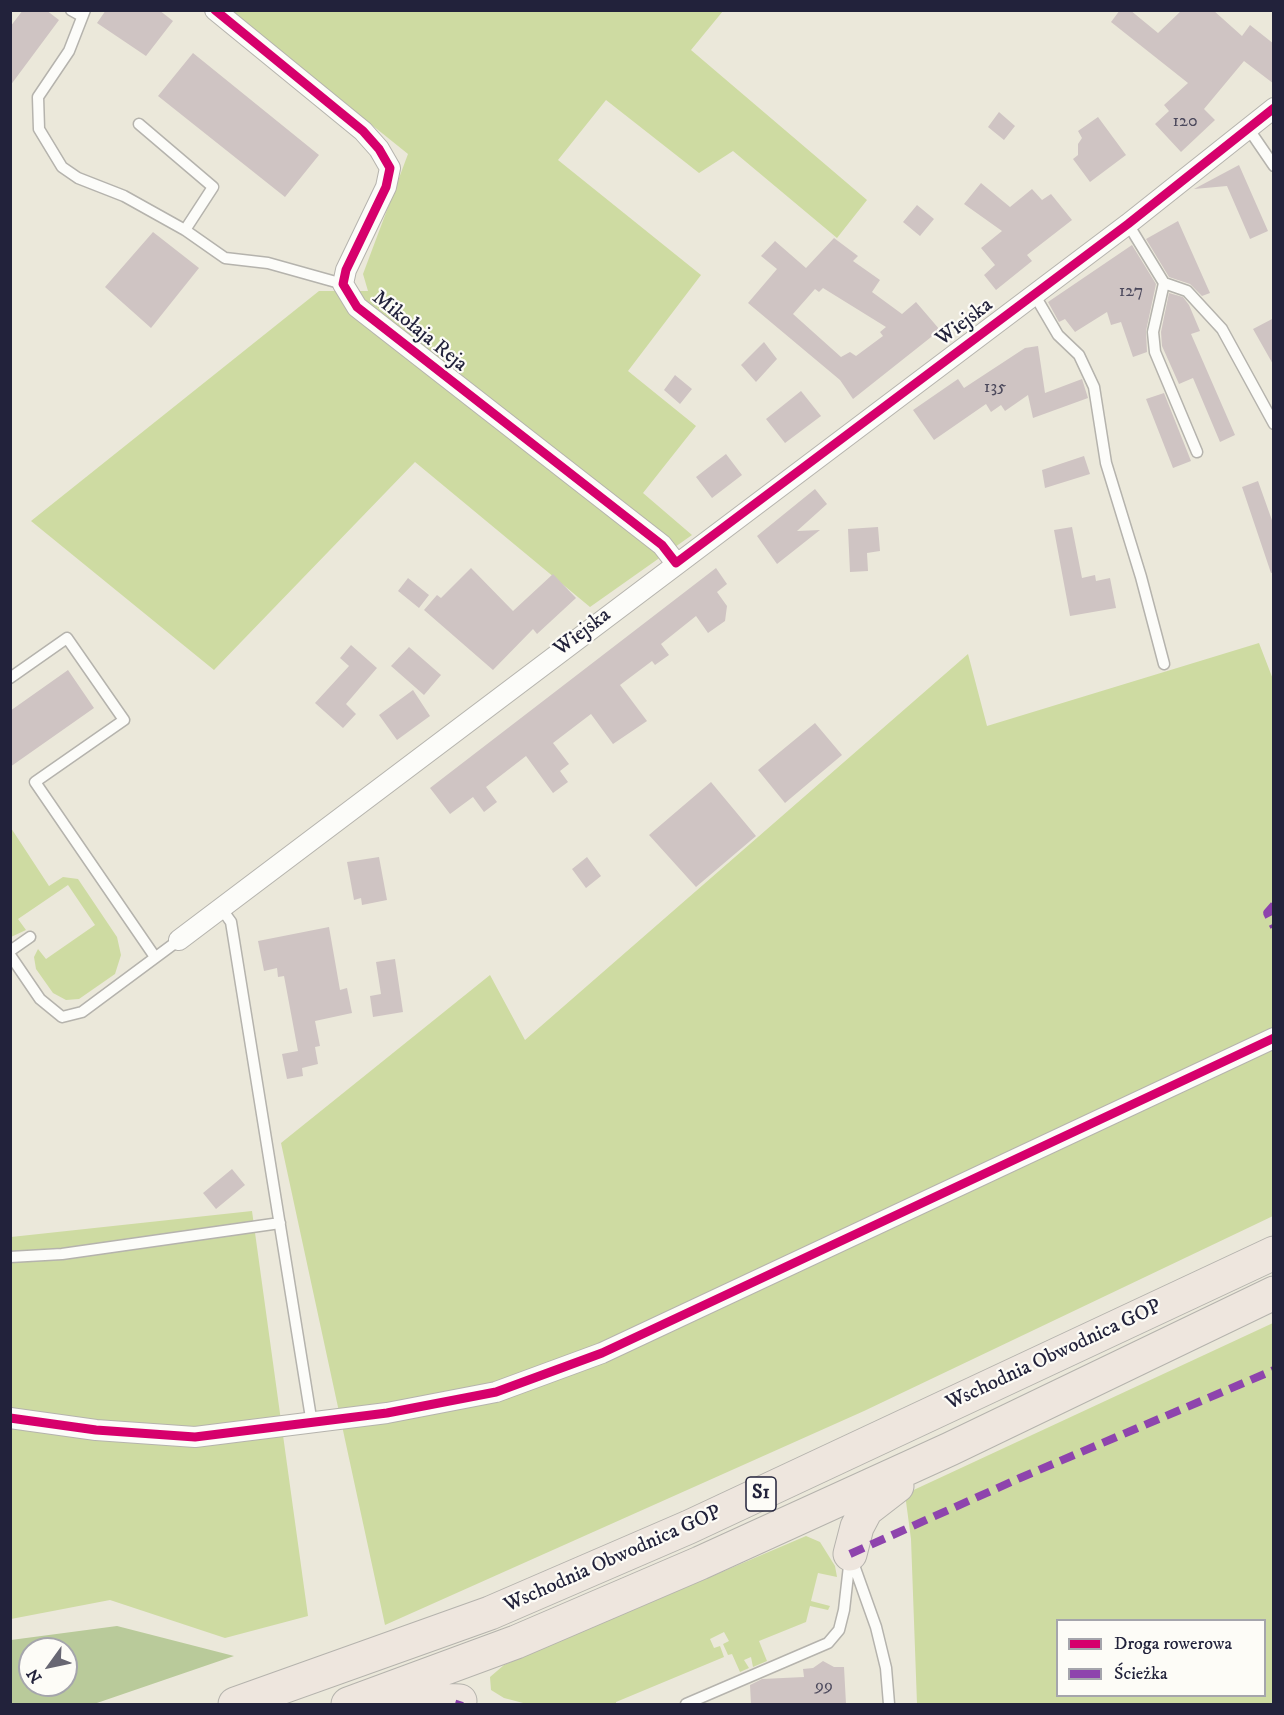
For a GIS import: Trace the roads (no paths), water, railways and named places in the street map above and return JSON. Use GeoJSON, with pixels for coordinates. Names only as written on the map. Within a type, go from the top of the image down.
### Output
{"type":"FeatureCollection","features":[{"type":"Feature","properties":{"kind":"highway","name":"Wschodnia Obwodnica GOP"},"geometry":{"type":"LineString","coordinates":[[235,1704],[490,1613],[679,1532],[1274,1253]]}},
{"type":"Feature","properties":{"kind":"highway","name":"Wschodnia Obwodnica GOP"},"geometry":{"type":"LineString","coordinates":[[348,1704],[538,1633],[700,1563],[950,1449],[1274,1293]]}},
{"type":"Feature","properties":{"kind":"highway"},"geometry":{"type":"LineString","coordinates":[[850,1554],[857,1527],[866,1510],[950,1449]]}},
{"type":"Feature","properties":{"kind":"highway"},"geometry":{"type":"LineString","coordinates":[[381,1704],[415,1699],[464,1702]]}},
{"type":"Feature","properties":{"kind":"street"},"geometry":{"type":"LineString","coordinates":[[215,10],[363,131],[379,149],[390,168],[386,187],[346,270],[343,284]]}},
{"type":"Feature","properties":{"kind":"street","name":"Wiejska"},"geometry":{"type":"LineString","coordinates":[[179,940],[1128,224],[1274,108]]}},
{"type":"Feature","properties":{"kind":"street","name":"Mikołaja Reja"},"geometry":{"type":"LineString","coordinates":[[343,284],[357,307],[662,545],[676,563]]}},
{"type":"Feature","properties":{"kind":"street"},"geometry":{"type":"LineString","coordinates":[[10,1418],[96,1430],[195,1437],[312,1424],[495,1392],[602,1353],[1274,1038]]}},
{"type":"Feature","properties":{"kind":"lane"},"geometry":{"type":"LineString","coordinates":[[71,10],[83,13],[69,51],[38,97],[39,129],[62,167],[78,178],[124,196],[185,230],[225,258],[268,263],[343,284]]}},
{"type":"Feature","properties":{"kind":"lane"},"geometry":{"type":"LineString","coordinates":[[139,124],[213,187],[185,230]]}},
{"type":"Feature","properties":{"kind":"lane"},"geometry":{"type":"LineString","coordinates":[[1248,128],[1274,166]]}},
{"type":"Feature","properties":{"kind":"lane"},"geometry":{"type":"LineString","coordinates":[[1128,224],[1164,283],[1187,291],[1222,329],[1274,424]]}},
{"type":"Feature","properties":{"kind":"lane"},"geometry":{"type":"LineString","coordinates":[[1164,283],[1153,332],[1155,352],[1197,452]]}},
{"type":"Feature","properties":{"kind":"lane"},"geometry":{"type":"LineString","coordinates":[[1034,294],[1058,335],[1079,355],[1094,387],[1106,463],[1141,577],[1164,664]]}},
{"type":"Feature","properties":{"kind":"lane"},"geometry":{"type":"LineString","coordinates":[[10,678],[67,638],[124,720],[35,782],[155,957]]}},
{"type":"Feature","properties":{"kind":"lane"},"geometry":{"type":"LineString","coordinates":[[221,909],[231,922],[312,1424]]}},
{"type":"Feature","properties":{"kind":"lane"},"geometry":{"type":"LineString","coordinates":[[10,951],[30,937]]}},
{"type":"Feature","properties":{"kind":"lane"},"geometry":{"type":"LineString","coordinates":[[10,956],[40,999],[62,1017],[82,1012],[179,940]]}},
{"type":"Feature","properties":{"kind":"lane"},"geometry":{"type":"LineString","coordinates":[[10,1257],[62,1254],[280,1223]]}},
{"type":"Feature","properties":{"kind":"lane"},"geometry":{"type":"LineString","coordinates":[[686,1704],[828,1643],[839,1630],[844,1610],[850,1554]]}},
{"type":"Feature","properties":{"kind":"lane"},"geometry":{"type":"LineString","coordinates":[[850,1554],[876,1627],[886,1668],[889,1704]]}}]}
